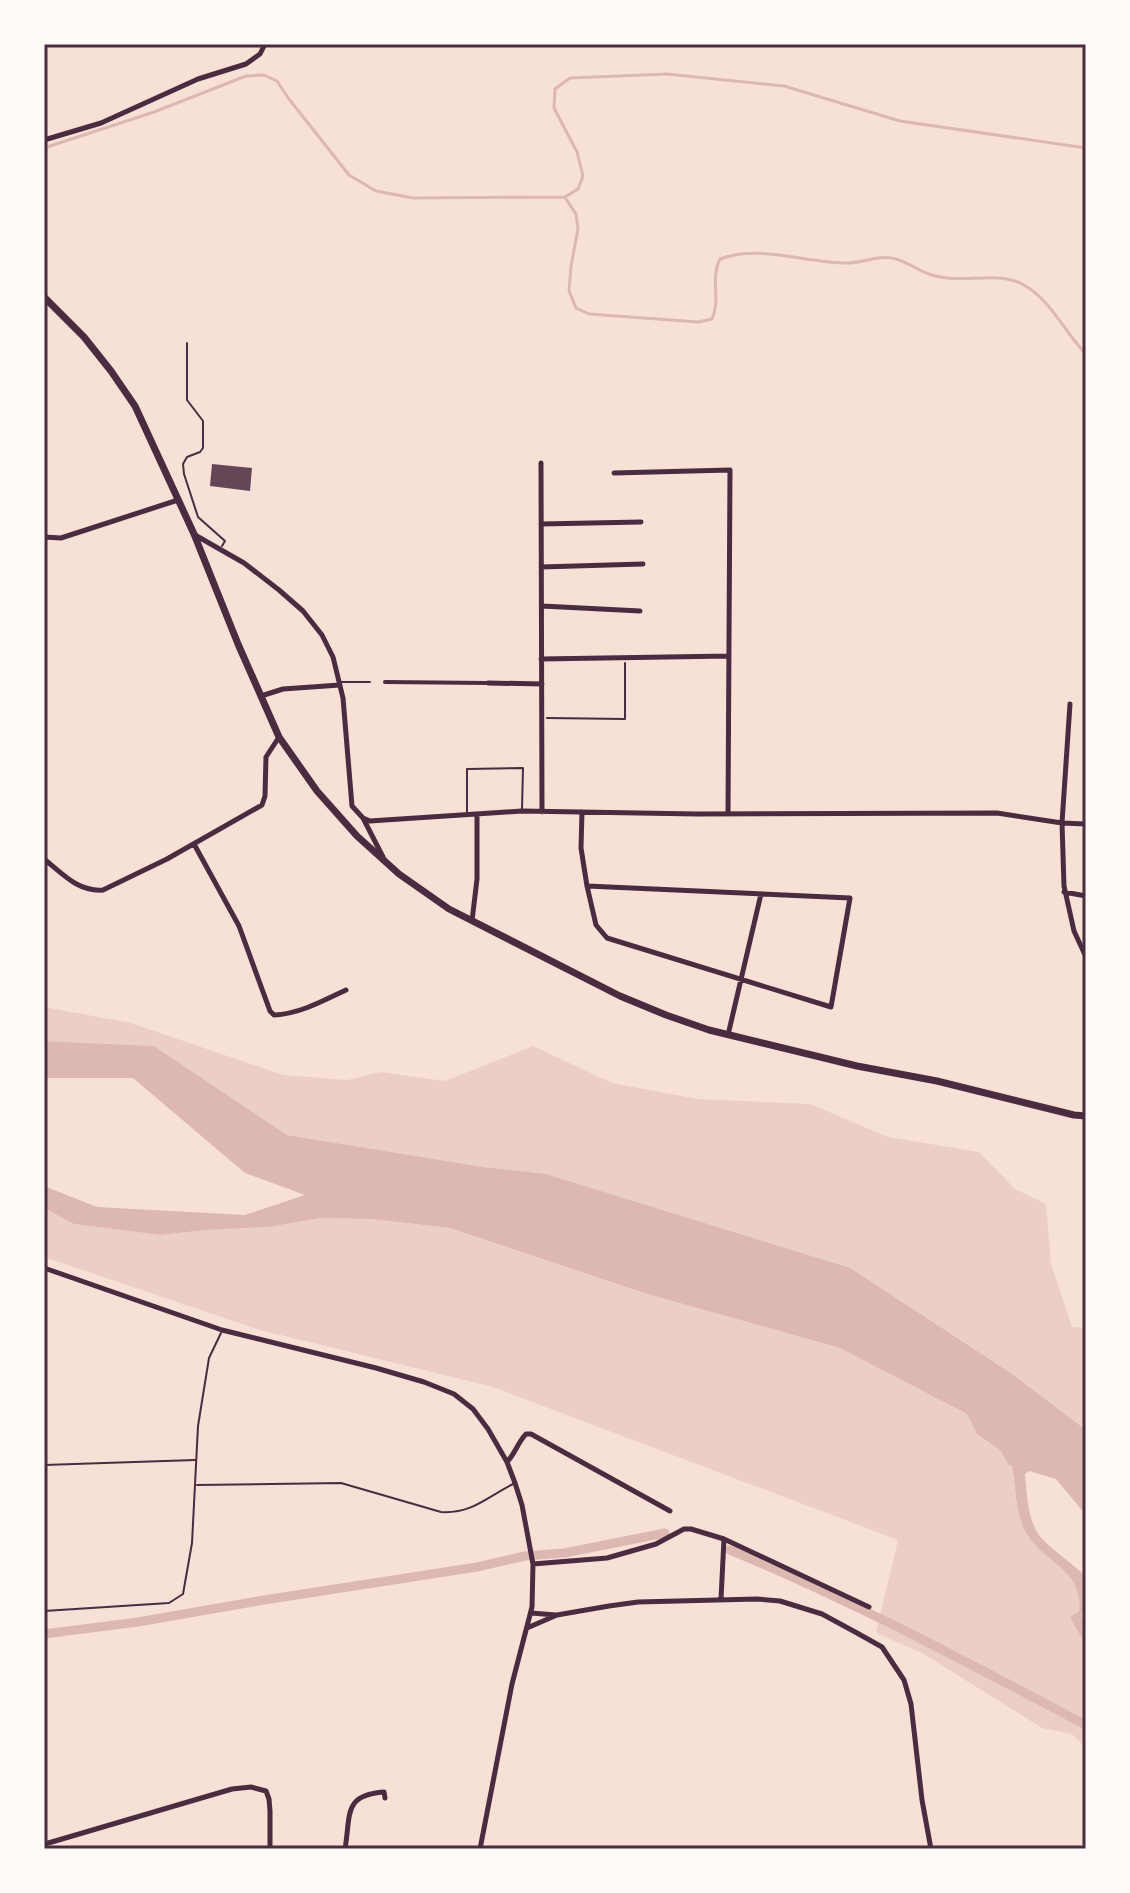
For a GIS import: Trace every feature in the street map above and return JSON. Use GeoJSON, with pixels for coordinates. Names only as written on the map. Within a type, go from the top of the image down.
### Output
{"type":"FeatureCollection","features":[{"type":"Feature","properties":{"kind":"main road"},"geometry":{"type":"LineString","coordinates":[[44,297],[84,337],[135,406],[194,534],[279,737],[317,791],[357,836],[399,874],[449,909],[620,996],[666,1015],[728,1035],[1086,1116]]}},
{"type":"Feature","properties":{"kind":"street"},"geometry":{"type":"LineString","coordinates":[[44,140],[101,123],[198,79],[246,64],[260,54],[265,44]]}},
{"type":"Feature","properties":{"kind":"street"},"geometry":{"type":"LineString","coordinates":[[541,463],[542,812]]}},
{"type":"Feature","properties":{"kind":"street"},"geometry":{"type":"LineString","coordinates":[[614,473],[730,470],[728,814]]}},
{"type":"Feature","properties":{"kind":"street"},"geometry":{"type":"LineString","coordinates":[[44,537],[61,538],[178,500]]}},
{"type":"Feature","properties":{"kind":"street"},"geometry":{"type":"LineString","coordinates":[[541,524],[641,522]]}},
{"type":"Feature","properties":{"kind":"street"},"geometry":{"type":"LineString","coordinates":[[194,534],[244,563],[279,590],[303,611],[322,635],[333,657],[343,698],[352,806],[363,818],[386,862]]}},
{"type":"Feature","properties":{"kind":"street"},"geometry":{"type":"LineString","coordinates":[[541,567],[643,564]]}},
{"type":"Feature","properties":{"kind":"street"},"geometry":{"type":"LineString","coordinates":[[542,606],[640,611]]}},
{"type":"Feature","properties":{"kind":"street"},"geometry":{"type":"LineString","coordinates":[[541,659],[729,656]]}},
{"type":"Feature","properties":{"kind":"street"},"geometry":{"type":"LineString","coordinates":[[385,682],[542,684]]}},
{"type":"Feature","properties":{"kind":"street"},"geometry":{"type":"LineString","coordinates":[[261,696],[283,689],[340,683]]}},
{"type":"Feature","properties":{"kind":"street"},"geometry":{"type":"LineString","coordinates":[[1070,704],[1062,823],[1064,892],[1074,931],[1086,957]]}},
{"type":"Feature","properties":{"kind":"street"},"geometry":{"type":"LineString","coordinates":[[44,859],[81,888],[103,890],[194,844],[262,805],[266,757],[279,737]]}},
{"type":"Feature","properties":{"kind":"street"},"geometry":{"type":"LineString","coordinates":[[363,818],[370,821],[522,811],[997,813],[1086,824]]}},
{"type":"Feature","properties":{"kind":"street"},"geometry":{"type":"LineString","coordinates":[[582,812],[581,848],[587,886],[596,925],[607,938],[831,1007],[850,898],[587,886]]}},
{"type":"Feature","properties":{"kind":"street"},"geometry":{"type":"LineString","coordinates":[[472,921],[477,879],[477,814]]}},
{"type":"Feature","properties":{"kind":"street"},"geometry":{"type":"LineString","coordinates":[[194,844],[239,926],[274,1015],[313,1006],[346,990]]}},
{"type":"Feature","properties":{"kind":"street"},"geometry":{"type":"LineString","coordinates":[[1064,892],[1086,896]]}},
{"type":"Feature","properties":{"kind":"street"},"geometry":{"type":"LineString","coordinates":[[728,1035],[761,894]]}},
{"type":"Feature","properties":{"kind":"street"},"geometry":{"type":"LineString","coordinates":[[44,1268],[222,1330],[424,1382],[454,1394],[473,1409],[507,1462],[522,1505],[532,1562],[531,1613],[512,1684],[480,1849]]}},
{"type":"Feature","properties":{"kind":"street"},"geometry":{"type":"LineString","coordinates":[[507,1462],[520,1439],[531,1434],[670,1511]]}},
{"type":"Feature","properties":{"kind":"street"},"geometry":{"type":"LineString","coordinates":[[532,1562],[607,1558],[656,1544],[684,1529],[691,1529],[724,1539],[869,1607]]}},
{"type":"Feature","properties":{"kind":"street"},"geometry":{"type":"LineString","coordinates":[[721,1599],[724,1539]]}},
{"type":"Feature","properties":{"kind":"street"},"geometry":{"type":"LineString","coordinates":[[526,1629],[557,1615],[638,1602],[757,1599],[780,1601],[822,1614],[882,1647],[904,1680],[911,1704],[931,1849]]}},
{"type":"Feature","properties":{"kind":"street"},"geometry":{"type":"LineString","coordinates":[[531,1613],[557,1615]]}},
{"type":"Feature","properties":{"kind":"street"},"geometry":{"type":"LineString","coordinates":[[46,1846],[232,1789],[251,1787],[266,1791],[269,1799],[270,1849]]}},
{"type":"Feature","properties":{"kind":"street"},"geometry":{"type":"LineString","coordinates":[[345,1849],[353,1802],[361,1795],[370,1793],[384,1792],[385,1798]]}},
{"type":"Feature","properties":{"kind":"lane"},"geometry":{"type":"LineString","coordinates":[[187,343],[186,392],[190,406],[203,421],[203,448],[187,457],[183,464],[184,474],[198,517],[225,541],[220,549]]}},
{"type":"Feature","properties":{"kind":"lane"},"geometry":{"type":"LineString","coordinates":[[340,683],[370,682]]}},
{"type":"Feature","properties":{"kind":"lane"},"geometry":{"type":"LineString","coordinates":[[467,814],[467,769],[523,768],[522,811]]}},
{"type":"Feature","properties":{"kind":"lane"},"geometry":{"type":"LineString","coordinates":[[44,1611],[169,1603],[183,1594],[192,1543],[198,1426],[209,1358],[222,1330]]}},
{"type":"Feature","properties":{"kind":"lane"},"geometry":{"type":"LineString","coordinates":[[44,1465],[196,1460]]}},
{"type":"Feature","properties":{"kind":"lane"},"geometry":{"type":"LineString","coordinates":[[196,1485],[341,1483],[441,1512],[456,1513],[515,1483]]}},
{"type":"Feature","properties":{"kind":"path"},"geometry":{"type":"LineString","coordinates":[[542,718],[625,719],[625,659]]}},
{"type":"Feature","properties":{"kind":"shaded area"},"geometry":{"type":"Polygon","coordinates":[[[44,1007],[131,1023],[283,1075],[347,1080],[381,1072],[445,1081],[533,1046],[612,1083],[698,1099],[810,1104],[888,1137],[979,1152],[1015,1189],[1046,1204],[1051,1264],[1072,1327],[1086,1328],[1086,1430],[1012,1374],[683,1217],[546,1174],[483,1167],[287,1135],[154,1046],[44,1041],[44,1007]]]}},
{"type":"Feature","properties":{"kind":"shaded area"},"geometry":{"type":"Polygon","coordinates":[[[44,1041],[154,1046],[287,1135],[483,1167],[546,1174],[850,1268],[1012,1374],[1086,1430],[1086,1515],[1056,1479],[1029,1471],[1025,1474],[1029,1511],[1037,1532],[1086,1579],[1086,1617],[1080,1614],[1086,1625],[1086,1660],[1083,1640],[1070,1617],[1079,1612],[1076,1586],[1026,1533],[1018,1509],[1012,1466],[1000,1450],[977,1434],[967,1414],[840,1348],[644,1293],[450,1228],[371,1219],[320,1218],[269,1227],[160,1235],[74,1224],[44,1208],[44,1186],[97,1207],[245,1215],[305,1195],[245,1173],[133,1078],[44,1078],[44,1041]]]}},
{"type":"Feature","properties":{"kind":"shaded area"},"geometry":{"type":"Polygon","coordinates":[[[44,1208],[74,1224],[160,1235],[269,1227],[320,1218],[371,1219],[450,1228],[644,1293],[840,1348],[967,1414],[977,1434],[1000,1450],[1012,1466],[1022,1526],[1034,1544],[1062,1568],[1076,1586],[1079,1612],[1086,1617],[1086,1748],[1072,1734],[1042,1728],[922,1653],[876,1633],[898,1540],[493,1387],[260,1330],[44,1257],[44,1208]]]}},
{"type":"Feature","properties":{"kind":"building"},"geometry":{"type":"Polygon","coordinates":[[[212,464],[252,468],[250,491],[210,486],[212,464]]]}},
{"type":"Feature","properties":{"kind":"waterway"},"geometry":{"type":"LineString","coordinates":[[44,148],[154,112],[246,76],[264,75],[277,81],[349,175],[376,191],[413,198],[565,197],[578,189],[583,176],[577,152],[554,108],[555,89],[570,78],[667,74],[784,86],[900,121],[1086,148]]}},
{"type":"Feature","properties":{"kind":"waterway"},"geometry":{"type":"LineString","coordinates":[[566,199],[576,214],[578,229],[569,291],[576,308],[589,314],[698,322],[712,319],[716,304],[717,266],[720,259],[735,255],[767,254],[847,263],[890,258],[939,277],[1003,278],[1020,283],[1040,297],[1086,354]]}},
{"type":"Feature","properties":{"kind":"waterway"},"geometry":{"type":"LineString","coordinates":[[44,1634],[138,1622],[477,1567],[525,1556],[564,1553],[665,1533]]}},
{"type":"Feature","properties":{"kind":"waterway"},"geometry":{"type":"LineString","coordinates":[[730,1550],[865,1611],[1086,1725]]}}]}
